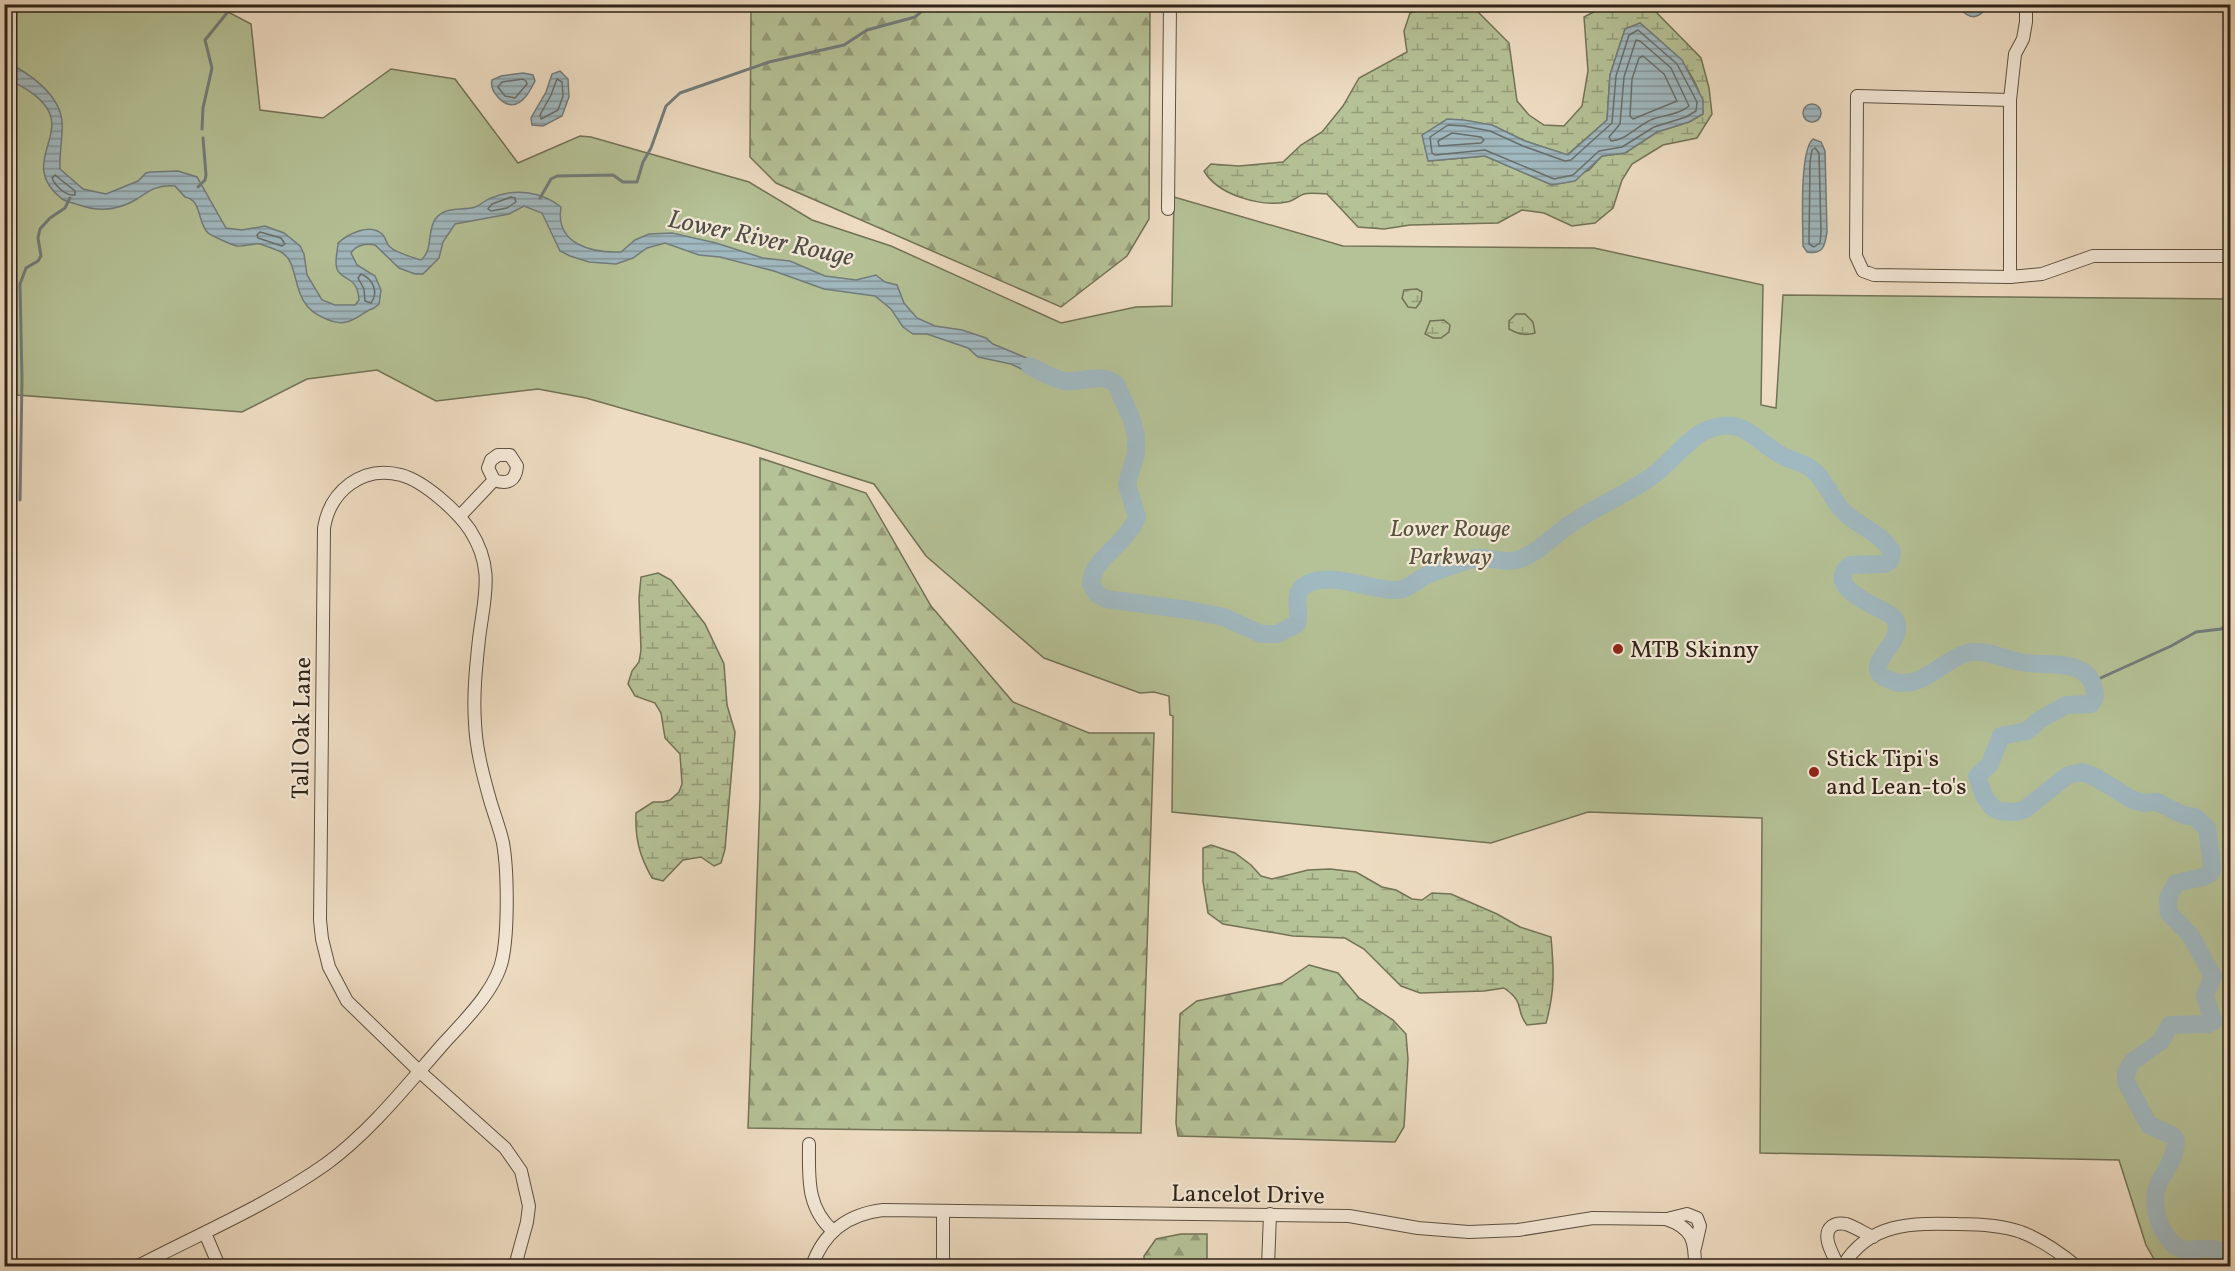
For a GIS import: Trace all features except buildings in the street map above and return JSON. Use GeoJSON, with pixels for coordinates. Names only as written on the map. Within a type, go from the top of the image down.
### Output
{"type":"FeatureCollection","features":[{"type":"Feature","properties":{"kind":"street"},"geometry":{"type":"LineString","coordinates":[[8,1266],[6,218],[9,4]]}},
{"type":"Feature","properties":{"kind":"street"},"geometry":{"type":"LineString","coordinates":[[1168,209],[1170,4]]}},
{"type":"Feature","properties":{"kind":"street"},"geometry":{"type":"LineString","coordinates":[[2010,277],[2010,100],[2015,54],[2023,39],[2026,22],[2026,4]]}},
{"type":"Feature","properties":{"kind":"street"},"geometry":{"type":"LineString","coordinates":[[2010,100],[1857,96],[1856,256],[1863,271],[1874,275],[2010,277],[2042,274],[2093,256],[2230,256]]}},
{"type":"Feature","properties":{"kind":"street","name":"Tall Oak Lane"},"geometry":{"type":"LineString","coordinates":[[138,1266],[290,1188],[328,1162],[384,1110],[419,1071],[467,1017],[496,979],[503,956],[505,890],[502,842],[482,769],[473,699],[487,591],[485,564],[480,546],[460,516],[416,482],[401,475],[378,473],[357,478],[346,484],[330,504],[324,528],[320,920],[322,939],[329,967],[347,1001],[419,1071],[505,1148],[521,1171],[529,1206],[515,1266]]}},
{"type":"Feature","properties":{"kind":"street"},"geometry":{"type":"LineString","coordinates":[[460,516],[494,480]]}},
{"type":"Feature","properties":{"kind":"street"},"geometry":{"type":"LineString","coordinates":[[809,1144],[811,1200],[819,1216],[833,1231],[823,1243],[812,1266]]}},
{"type":"Feature","properties":{"kind":"street"},"geometry":{"type":"LineString","coordinates":[[943,1210],[943,1266]]}},
{"type":"Feature","properties":{"kind":"street","name":"Lancelot Drive"},"geometry":{"type":"LineString","coordinates":[[833,1231],[851,1218],[871,1211],[1349,1216],[1418,1228],[1469,1232],[1518,1230],[1593,1218],[1666,1219],[1678,1222],[1687,1230],[1695,1248]]}},
{"type":"Feature","properties":{"kind":"street"},"geometry":{"type":"LineString","coordinates":[[1268,1266],[1270,1214]]}},
{"type":"Feature","properties":{"kind":"street","name":"Lancelot Drive"},"geometry":{"type":"LineString","coordinates":[[1666,1219],[1687,1214],[1697,1218],[1700,1226],[1695,1248]]}},
{"type":"Feature","properties":{"kind":"street"},"geometry":{"type":"LineString","coordinates":[[1838,1266],[1827,1240],[1828,1230],[1833,1225],[1839,1223],[1848,1225],[1873,1237]]}},
{"type":"Feature","properties":{"kind":"street"},"geometry":{"type":"LineString","coordinates":[[1843,1266],[1856,1250],[1873,1237],[1893,1227],[1912,1223],[1984,1224],[2004,1227],[2051,1246],[2076,1266]]}},
{"type":"Feature","properties":{"kind":"street"},"geometry":{"type":"LineString","coordinates":[[205,1233],[219,1266]]}},
{"type":"Feature","properties":{"kind":"street"},"geometry":{"type":"LineString","coordinates":[[1695,1248],[1695,1266]]}},
{"type":"Feature","properties":{"kind":"green space","name":"Lower Rouge Parkway"},"geometry":{"type":"Polygon","coordinates":[[[213,4],[251,24],[260,110],[323,118],[391,69],[455,79],[518,163],[580,136],[591,137],[749,182],[812,220],[891,246],[1061,323],[1136,307],[1172,306],[1174,197],[1343,246],[1594,248],[1763,285],[1761,405],[1776,408],[1783,295],[2230,299],[2230,1266],[2158,1266],[2146,1245],[2119,1160],[1760,1153],[1762,818],[1588,812],[1491,843],[1172,812],[1173,716],[1170,715],[1169,696],[1154,692],[1140,693],[1044,658],[926,556],[874,484],[747,444],[586,398],[538,389],[436,401],[377,370],[307,379],[242,412],[17,395],[16,194],[5,5],[213,4]]]}},
{"type":"Feature","properties":{"kind":"green space"},"geometry":{"type":"Polygon","coordinates":[[[751,5],[1150,5],[1149,219],[1127,256],[1061,307],[776,183],[750,157],[751,5]]]}},
{"type":"Feature","properties":{"kind":"green space"},"geometry":{"type":"Polygon","coordinates":[[[1435,5],[1453,5],[1477,11],[1509,43],[1517,101],[1529,115],[1544,125],[1564,126],[1582,106],[1588,71],[1584,17],[1603,7],[1655,11],[1701,58],[1709,88],[1712,114],[1697,138],[1663,145],[1632,164],[1622,180],[1613,208],[1595,223],[1572,226],[1544,213],[1522,210],[1498,223],[1410,225],[1384,229],[1358,227],[1327,194],[1307,193],[1287,202],[1265,203],[1229,193],[1210,179],[1204,171],[1211,164],[1239,166],[1283,162],[1301,145],[1322,132],[1343,106],[1359,78],[1407,52],[1404,31],[1410,13],[1435,5]],[[1640,23],[1625,29],[1610,75],[1607,120],[1567,155],[1525,141],[1492,125],[1428,161],[1485,156],[1552,185],[1589,170],[1602,156],[1625,153],[1657,132],[1689,122],[1703,114],[1697,86],[1682,62],[1640,23]]]}},
{"type":"Feature","properties":{"kind":"green space"},"geometry":{"type":"Polygon","coordinates":[[[1417,289],[1422,292],[1421,301],[1416,308],[1408,307],[1402,298],[1404,290],[1417,289]]]}},
{"type":"Feature","properties":{"kind":"green space"},"geometry":{"type":"Polygon","coordinates":[[[1516,314],[1525,314],[1533,322],[1535,333],[1522,334],[1509,329],[1509,321],[1516,314]]]}},
{"type":"Feature","properties":{"kind":"green space"},"geometry":{"type":"Polygon","coordinates":[[[1444,320],[1450,325],[1449,332],[1441,338],[1433,338],[1425,334],[1430,321],[1444,320]]]}},
{"type":"Feature","properties":{"kind":"green space"},"geometry":{"type":"Polygon","coordinates":[[[760,458],[866,493],[931,606],[1013,702],[1089,733],[1154,733],[1141,1133],[748,1128],[760,798],[760,458]]]}},
{"type":"Feature","properties":{"kind":"green space"},"geometry":{"type":"Polygon","coordinates":[[[658,573],[671,580],[705,624],[724,664],[727,705],[735,732],[725,849],[721,863],[714,866],[701,857],[683,860],[663,881],[652,878],[644,862],[637,838],[636,813],[653,802],[670,800],[679,792],[682,784],[680,754],[665,738],[661,713],[655,703],[635,696],[628,684],[632,671],[639,662],[641,650],[639,598],[641,577],[658,573]]]}},
{"type":"Feature","properties":{"kind":"green space"},"geometry":{"type":"Polygon","coordinates":[[[1211,845],[1235,853],[1261,876],[1272,879],[1308,870],[1330,869],[1356,872],[1382,887],[1396,890],[1412,899],[1422,900],[1432,893],[1451,894],[1497,914],[1520,927],[1551,937],[1553,980],[1546,1023],[1527,1025],[1515,998],[1504,988],[1484,991],[1420,993],[1401,986],[1364,949],[1345,938],[1293,936],[1223,924],[1208,913],[1203,881],[1203,848],[1211,845]]]}},
{"type":"Feature","properties":{"kind":"green space"},"geometry":{"type":"Polygon","coordinates":[[[1309,965],[1338,973],[1359,998],[1393,1020],[1406,1034],[1408,1059],[1404,1127],[1395,1142],[1178,1136],[1176,1123],[1180,1014],[1197,1001],[1282,983],[1309,965]]]}},
{"type":"Feature","properties":{"kind":"green space"},"geometry":{"type":"Polygon","coordinates":[[[1181,1234],[1207,1234],[1207,1266],[1144,1266],[1144,1256],[1156,1239],[1181,1234]]]}},
{"type":"Feature","properties":{"kind":"water"},"geometry":{"type":"Polygon","coordinates":[[[1961,5],[1985,5],[1984,11],[1973,17],[1962,11],[1961,5]]]}},
{"type":"Feature","properties":{"kind":"water"},"geometry":{"type":"Polygon","coordinates":[[[1640,23],[1682,60],[1703,100],[1703,114],[1689,122],[1657,132],[1625,153],[1602,156],[1575,181],[1552,185],[1485,156],[1428,161],[1422,135],[1447,119],[1492,125],[1525,141],[1568,155],[1607,120],[1610,75],[1625,29],[1640,23]]]}},
{"type":"Feature","properties":{"kind":"water"},"geometry":{"type":"Polygon","coordinates":[[[4,61],[23,71],[41,85],[55,102],[62,122],[60,169],[83,189],[106,194],[138,181],[146,173],[151,172],[178,171],[197,177],[226,228],[242,230],[265,226],[284,233],[300,246],[304,254],[307,275],[322,300],[335,305],[355,305],[359,300],[355,286],[339,273],[336,266],[338,243],[348,236],[366,229],[378,231],[393,249],[421,260],[429,245],[433,223],[440,214],[449,210],[475,207],[500,195],[518,192],[545,197],[561,207],[561,220],[569,238],[598,251],[621,252],[635,240],[649,234],[672,233],[716,243],[763,258],[790,261],[825,276],[856,280],[876,275],[885,282],[897,285],[904,303],[917,318],[935,326],[962,330],[986,338],[993,344],[1034,361],[1053,378],[1039,377],[1011,364],[978,357],[968,348],[927,334],[913,334],[903,327],[891,309],[875,296],[824,289],[774,271],[720,257],[699,255],[665,243],[647,248],[633,258],[616,264],[589,262],[570,256],[560,251],[542,213],[524,206],[509,214],[455,224],[443,242],[439,258],[423,274],[415,274],[399,268],[375,245],[358,246],[351,253],[357,265],[375,276],[381,290],[379,304],[350,321],[340,323],[332,321],[313,312],[305,303],[287,257],[281,252],[260,244],[237,246],[208,233],[194,202],[185,197],[175,186],[155,188],[130,203],[109,209],[94,209],[62,199],[49,186],[44,173],[44,161],[52,126],[50,115],[35,95],[5,78],[4,61]]]}},
{"type":"Feature","properties":{"kind":"water"},"geometry":{"type":"Polygon","coordinates":[[[560,71],[568,79],[569,97],[562,116],[543,126],[532,125],[531,118],[546,92],[552,74],[560,71]]]}},
{"type":"Feature","properties":{"kind":"water"},"geometry":{"type":"Polygon","coordinates":[[[523,73],[533,75],[535,81],[522,100],[511,105],[498,98],[493,89],[492,80],[501,76],[523,73]]]}},
{"type":"Feature","properties":{"kind":"water"},"geometry":{"type":"Polygon","coordinates":[[[1808,104],[1816,104],[1821,109],[1819,120],[1808,122],[1803,117],[1803,109],[1808,104]]]}},
{"type":"Feature","properties":{"kind":"water"},"geometry":{"type":"Polygon","coordinates":[[[1813,139],[1821,142],[1825,151],[1827,232],[1820,251],[1812,253],[1807,252],[1803,246],[1802,206],[1806,158],[1813,139]]]}},
{"type":"Feature","properties":{"kind":"waterway"},"geometry":{"type":"LineString","coordinates":[[202,129],[203,108],[212,68],[205,40],[231,8],[231,4]]}},
{"type":"Feature","properties":{"kind":"waterway"},"geometry":{"type":"LineString","coordinates":[[540,198],[551,179],[557,176],[613,175],[623,182],[637,182],[666,106],[680,93],[769,62],[844,45],[867,30],[915,17],[930,4]]}},
{"type":"Feature","properties":{"kind":"waterway"},"geometry":{"type":"LineString","coordinates":[[198,187],[205,180],[206,175],[203,138]]}},
{"type":"Feature","properties":{"kind":"waterway"},"geometry":{"type":"LineString","coordinates":[[20,500],[22,379],[20,284],[26,268],[38,261],[41,256],[38,238],[40,229],[50,218],[65,208],[70,198]]}},
{"type":"Feature","properties":{"kind":"waterway","name":"Lower River Rouge"},"geometry":{"type":"LineString","coordinates":[[1030,366],[1065,381],[1098,378],[1116,384],[1132,420],[1136,436],[1136,453],[1127,484],[1137,517],[1126,535],[1097,567],[1091,584],[1097,594],[1106,599],[1224,617],[1261,634],[1277,634],[1297,624],[1298,594],[1304,586],[1314,581],[1337,580],[1397,590],[1406,588],[1429,574],[1472,559],[1511,561],[1524,558],[1538,550],[1563,529],[1651,477],[1697,435],[1717,427],[1728,425],[1738,427],[1772,450],[1811,469],[1822,479],[1844,512],[1880,538],[1892,552],[1890,561],[1885,564],[1850,565],[1843,574],[1843,582],[1849,590],[1894,618],[1897,627],[1895,636],[1880,662],[1878,669],[1881,675],[1892,681],[1913,682],[1961,655],[1977,652],[2032,664],[2068,666],[2087,675],[2093,684],[2095,697],[2091,704],[2066,705],[2038,721],[2027,731],[2001,736],[1990,764],[1977,776],[1984,796],[1992,807],[1999,811],[2024,810],[2068,775],[2082,772],[2095,777],[2133,800],[2144,803],[2157,802],[2183,815],[2195,817],[2207,828],[2211,873],[2204,877],[2176,883],[2168,898],[2169,913],[2191,936],[2213,976],[2205,996],[2213,1021],[2208,1024],[2170,1025],[2161,1041],[2132,1062],[2126,1073],[2126,1082],[2149,1125],[2173,1136],[2176,1140],[2173,1157],[2159,1182],[2155,1197],[2159,1222],[2167,1237],[2178,1248],[2216,1250],[2230,1260]]}},
{"type":"Feature","properties":{"kind":"waterway"},"geometry":{"type":"LineString","coordinates":[[2094,681],[2196,632],[2221,629],[2230,623]]}},
{"type":"Feature","properties":{"kind":"place","name":"MTB Skinny"},"geometry":{"type":"Point","coordinates":[1618,649]}},
{"type":"Feature","properties":{"kind":"place","name":"Stick Tipi's and Lean-to's"},"geometry":{"type":"Point","coordinates":[1814,772]}}]}
